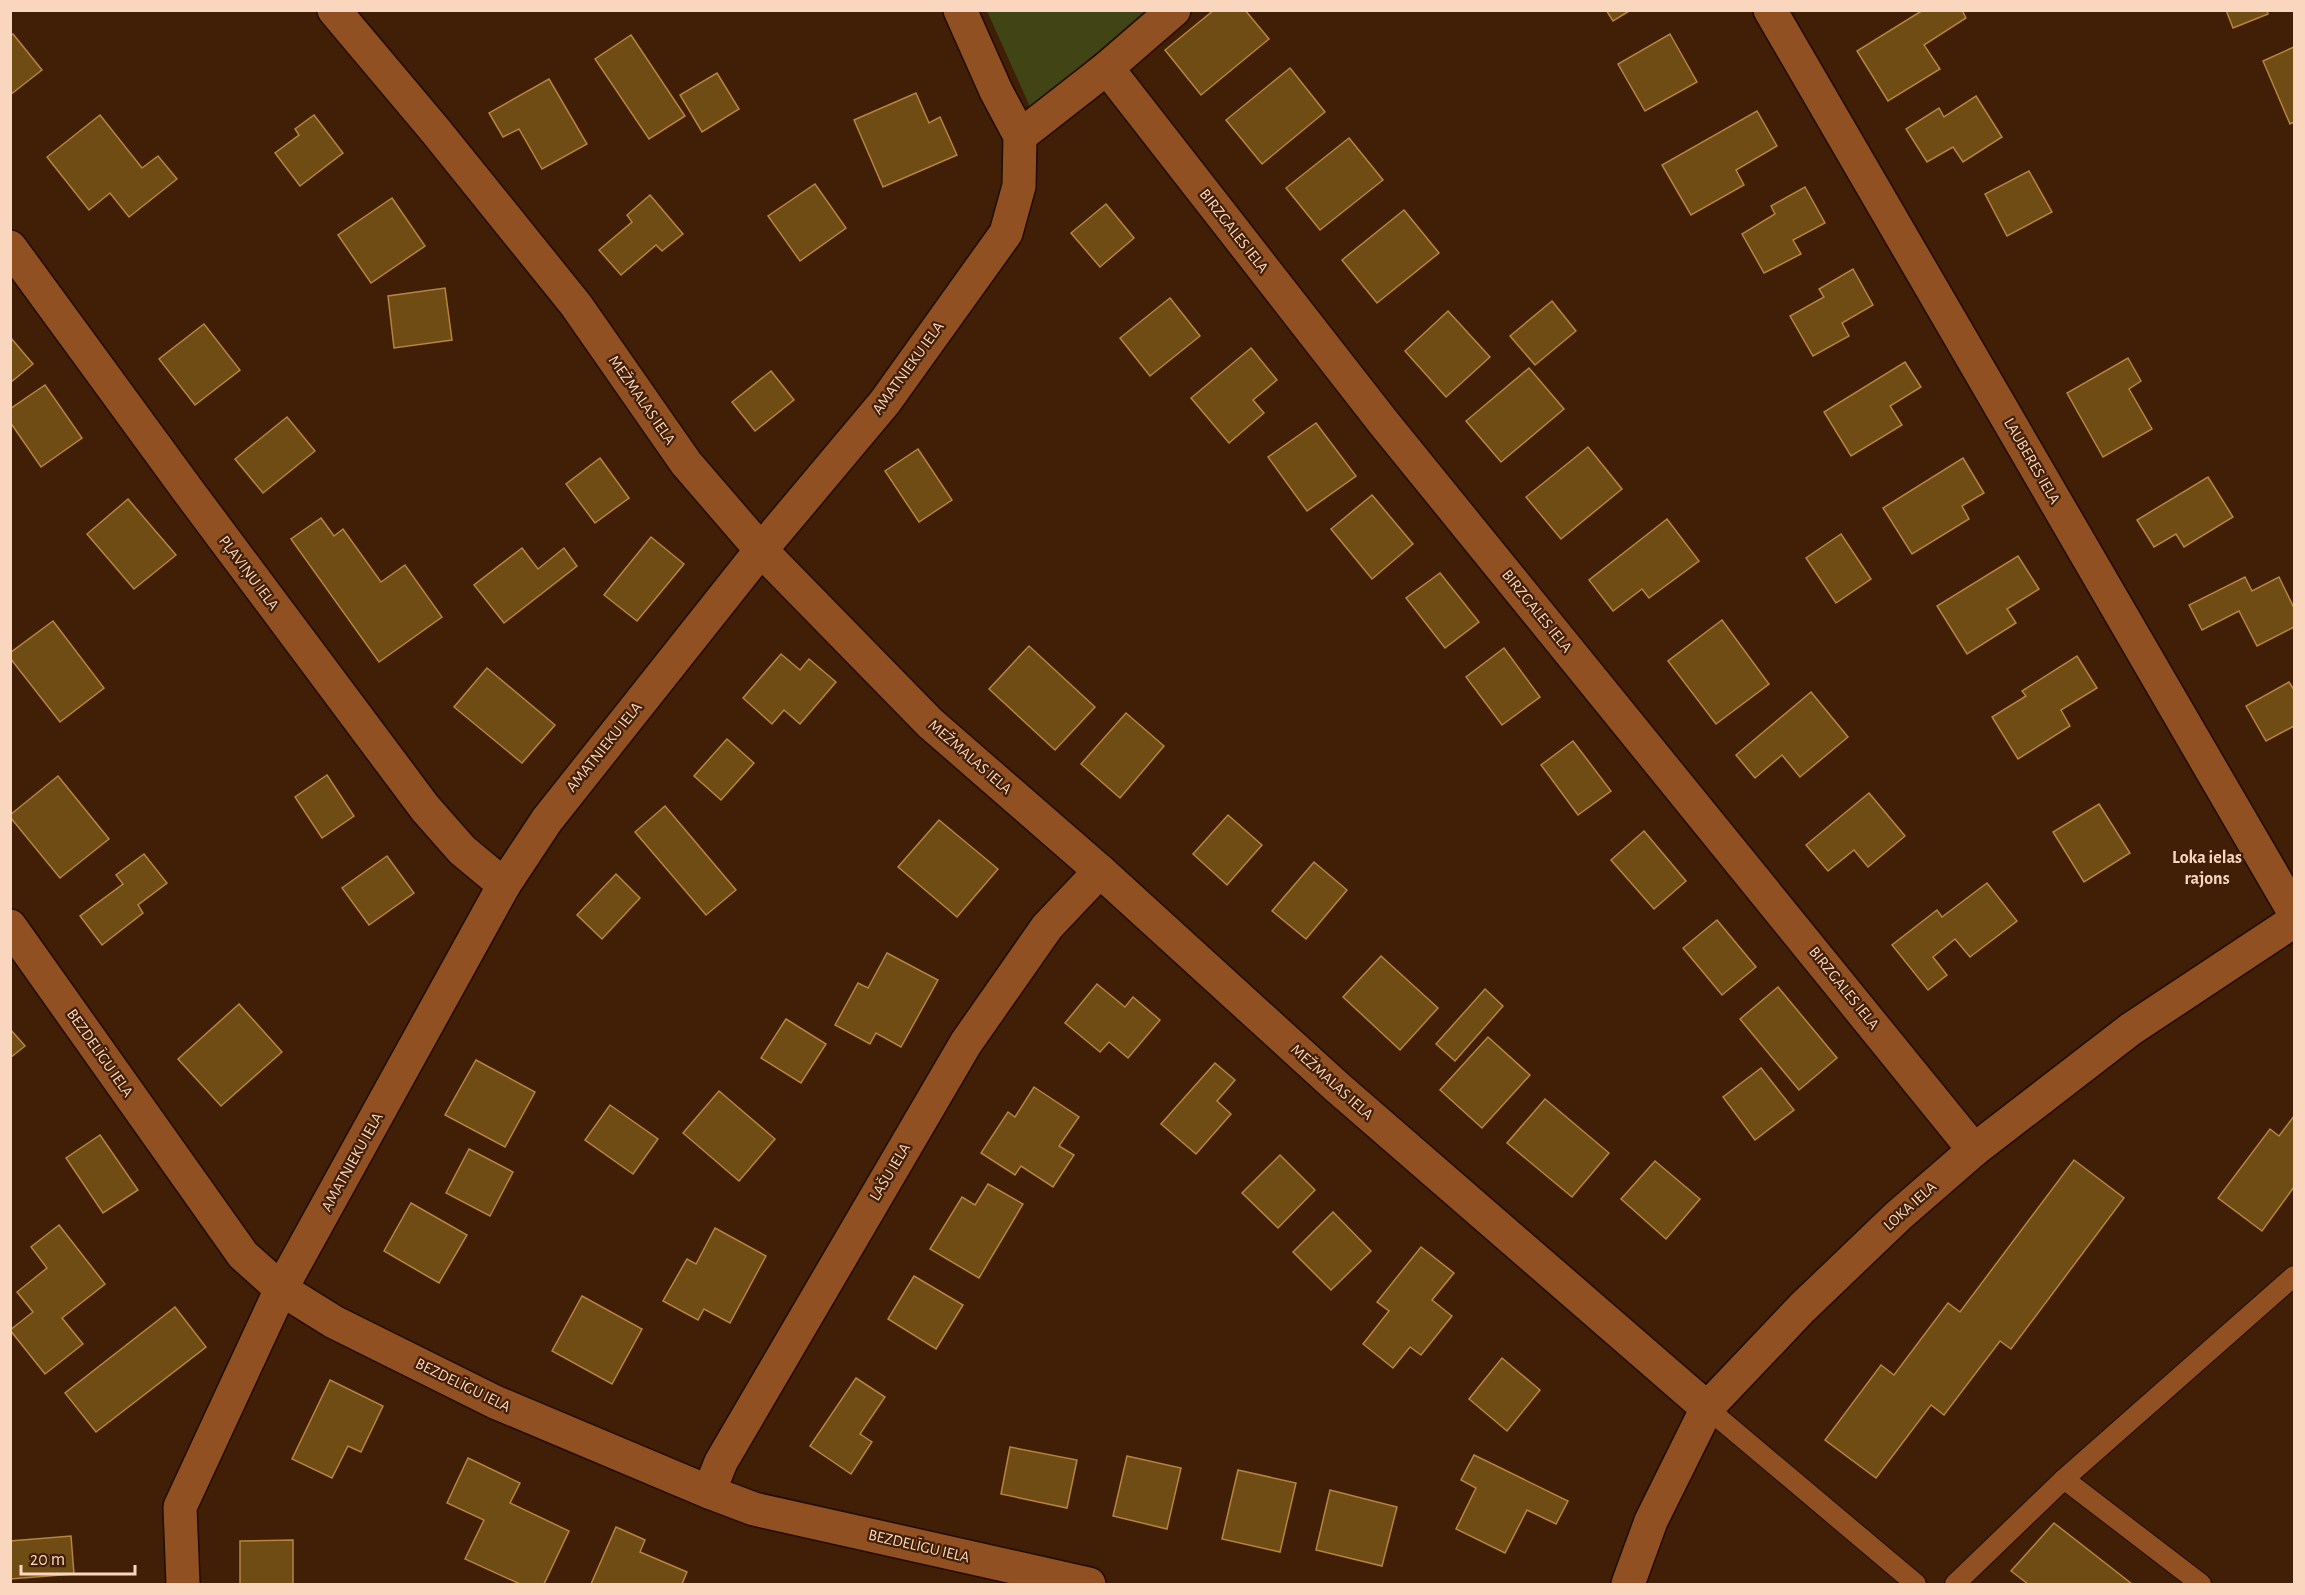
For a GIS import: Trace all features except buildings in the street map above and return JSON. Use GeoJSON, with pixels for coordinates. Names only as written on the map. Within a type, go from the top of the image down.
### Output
{"type":"FeatureCollection","features":[{"type":"Feature","properties":{"kind":"street","name":"MEŽMALAS IELA"},"geometry":{"type":"LineString","coordinates":[[334,10],[435,130],[576,305],[686,463],[761,550],[930,723],[1100,870],[1336,1087],[1707,1408]]}},
{"type":"Feature","properties":{"kind":"street"},"geometry":{"type":"LineString","coordinates":[[960,10],[996,91],[1020,136],[1107,68],[1174,10]]}},
{"type":"Feature","properties":{"kind":"street","name":"LAUBERES IELA"},"geometry":{"type":"LineString","coordinates":[[1770,10],[2295,912]]}},
{"type":"Feature","properties":{"kind":"street","name":"BIRZGALES IELA"},"geometry":{"type":"LineString","coordinates":[[1107,68],[1383,422],[1974,1150]]}},
{"type":"Feature","properties":{"kind":"street","name":"AMATNIEKU IELA"},"geometry":{"type":"LineString","coordinates":[[183,1584],[180,1507],[280,1289],[504,885],[547,820],[761,550],[885,402],[1006,233],[1019,186],[1020,136]]}},
{"type":"Feature","properties":{"kind":"street","name":"PĻAVIŅU IELA"},"geometry":{"type":"LineString","coordinates":[[10,247],[424,808],[462,849],[504,885]]}},
{"type":"Feature","properties":{"kind":"street","name":"LAŠU IELA"},"geometry":{"type":"LineString","coordinates":[[709,1492],[721,1462],[966,1043],[1047,927],[1100,870]]}},
{"type":"Feature","properties":{"kind":"street","name":"LOKA IELA"},"geometry":{"type":"LineString","coordinates":[[1628,1584],[1651,1521],[1707,1408],[1802,1308],[1898,1216],[1974,1150],[2131,1029],[2295,921]]}},
{"type":"Feature","properties":{"kind":"street","name":"BEZDELĪGU IELA"},"geometry":{"type":"LineString","coordinates":[[13,936],[243,1255],[280,1289],[334,1322],[495,1402],[754,1509],[1089,1584]]}},
{"type":"Feature","properties":{"kind":"lane"},"geometry":{"type":"LineString","coordinates":[[1955,1584],[2064,1479],[2295,1276]]}},
{"type":"Feature","properties":{"kind":"lane"},"geometry":{"type":"LineString","coordinates":[[1707,1408],[1916,1584]]}},
{"type":"Feature","properties":{"kind":"lane"},"geometry":{"type":"LineString","coordinates":[[2064,1479],[2201,1584]]}},
{"type":"Feature","properties":{"kind":"green space"},"geometry":{"type":"Polygon","coordinates":[[[987,11],[1145,11],[1031,109],[987,11]]]}},
{"type":"Feature","properties":{"kind":"district","name":"Loka ielas rajons"},"geometry":{"type":"Point","coordinates":[2207,868]}}]}
